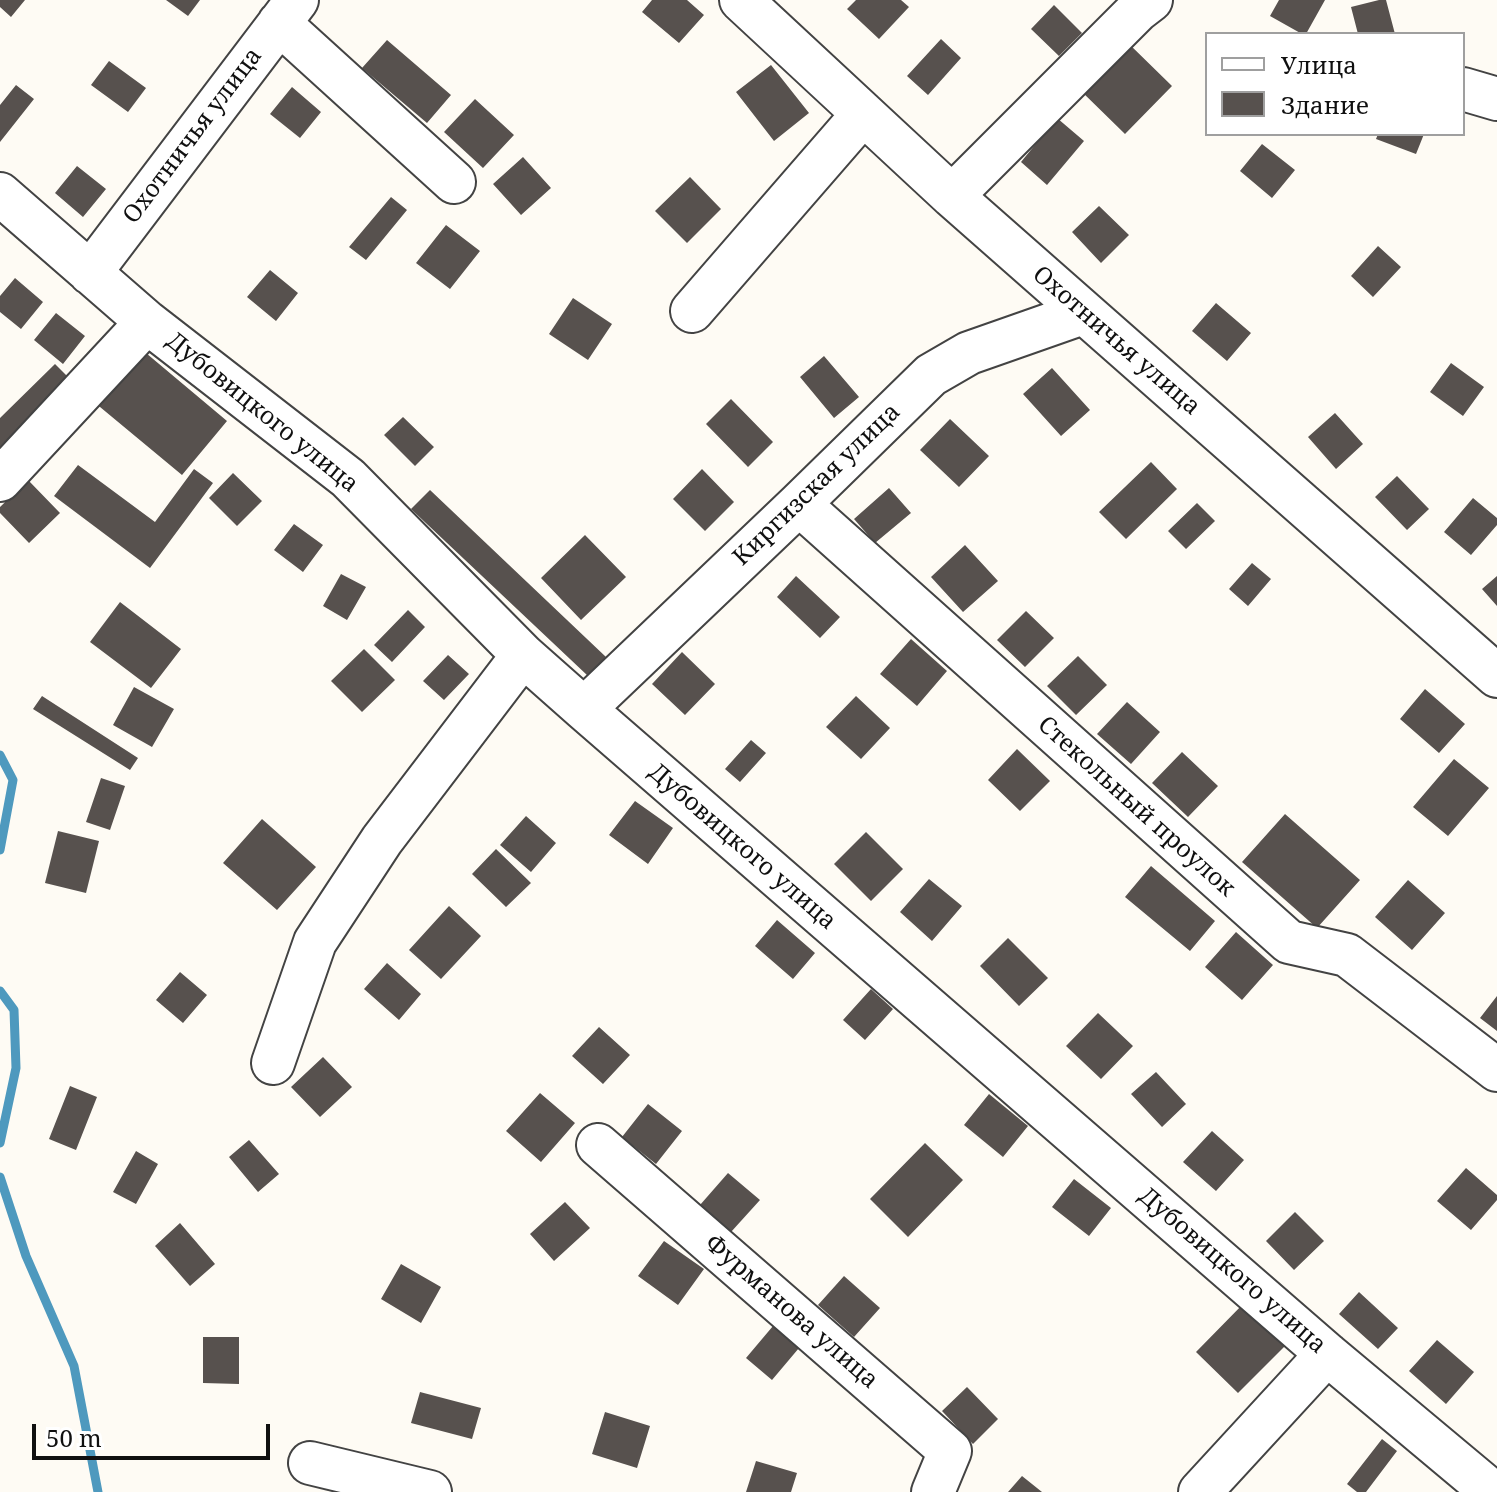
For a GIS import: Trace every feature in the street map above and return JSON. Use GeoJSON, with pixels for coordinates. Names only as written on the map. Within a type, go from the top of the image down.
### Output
{"type":"FeatureCollection","features":[{"type":"Feature","properties":{"kind":"street","name":"Охотничья улица"},"geometry":{"type":"LineString","coordinates":[[741,0],[952,196],[1497,676]]}},
{"type":"Feature","properties":{"kind":"street"},"geometry":{"type":"LineString","coordinates":[[952,196],[1151,0]]}},
{"type":"Feature","properties":{"kind":"street","name":"Охотничья улица"},"geometry":{"type":"LineString","coordinates":[[90,273],[288,12]]}},
{"type":"Feature","properties":{"kind":"street"},"geometry":{"type":"LineString","coordinates":[[288,12],[454,182]]}},
{"type":"Feature","properties":{"kind":"street"},"geometry":{"type":"LineString","coordinates":[[1465,90],[1497,99]]}},
{"type":"Feature","properties":{"kind":"street"},"geometry":{"type":"LineString","coordinates":[[692,311],[863,114]]}},
{"type":"Feature","properties":{"kind":"street","name":"Дубовицкого улица"},"geometry":{"type":"LineString","coordinates":[[0,194],[147,322],[348,478],[523,655],[1327,1354],[1492,1492]]}},
{"type":"Feature","properties":{"kind":"street","name":"Киргизская улица"},"geometry":{"type":"LineString","coordinates":[[584,709],[931,375],[969,353],[1083,313]]}},
{"type":"Feature","properties":{"kind":"street"},"geometry":{"type":"LineString","coordinates":[[0,480],[147,322]]}},
{"type":"Feature","properties":{"kind":"street","name":"Стекольный проулок"},"geometry":{"type":"LineString","coordinates":[[799,504],[1289,942],[1347,955],[1497,1070]]}},
{"type":"Feature","properties":{"kind":"street"},"geometry":{"type":"LineString","coordinates":[[273,1063],[315,942],[382,840],[523,655]]}},
{"type":"Feature","properties":{"kind":"street","name":"Фурманова улица"},"geometry":{"type":"LineString","coordinates":[[598,1145],[950,1451],[933,1492]]}},
{"type":"Feature","properties":{"kind":"street"},"geometry":{"type":"LineString","coordinates":[[1200,1492],[1327,1354]]}},
{"type":"Feature","properties":{"kind":"street"},"geometry":{"type":"LineString","coordinates":[[310,1463],[430,1492]]}},
{"type":"Feature","properties":{"kind":"building"},"geometry":{"type":"Polygon","coordinates":[[[0,0],[25,0],[11,17],[0,7],[0,0]]]}},
{"type":"Feature","properties":{"kind":"building"},"geometry":{"type":"Polygon","coordinates":[[[166,0],[200,0],[188,16],[166,0]]]}},
{"type":"Feature","properties":{"kind":"building"},"geometry":{"type":"Polygon","coordinates":[[[652,0],[687,0],[704,15],[679,43],[642,12],[652,0]]]}},
{"type":"Feature","properties":{"kind":"building"},"geometry":{"type":"Polygon","coordinates":[[[856,0],[901,0],[909,7],[879,39],[847,9],[856,0]]]}},
{"type":"Feature","properties":{"kind":"building"},"geometry":{"type":"Polygon","coordinates":[[[1279,0],[1325,0],[1307,32],[1298,32],[1270,16],[1279,0]]]}},
{"type":"Feature","properties":{"kind":"building"},"geometry":{"type":"Polygon","coordinates":[[[1386,0],[1394,32],[1357,32],[1351,7],[1386,0]]]}},
{"type":"Feature","properties":{"kind":"building"},"geometry":{"type":"Polygon","coordinates":[[[1054,5],[1082,33],[1059,56],[1031,29],[1054,5]]]}},
{"type":"Feature","properties":{"kind":"building"},"geometry":{"type":"Polygon","coordinates":[[[941,39],[961,58],[928,95],[907,76],[941,39]]]}},
{"type":"Feature","properties":{"kind":"building"},"geometry":{"type":"Polygon","coordinates":[[[387,40],[451,95],[427,123],[362,68],[387,40]]]}},
{"type":"Feature","properties":{"kind":"building"},"geometry":{"type":"Polygon","coordinates":[[[1126,41],[1172,86],[1125,134],[1079,89],[1126,41]]]}},
{"type":"Feature","properties":{"kind":"building"},"geometry":{"type":"Polygon","coordinates":[[[109,61],[146,88],[128,112],[91,85],[109,61]]]}},
{"type":"Feature","properties":{"kind":"building"},"geometry":{"type":"Polygon","coordinates":[[[771,65],[809,113],[774,141],[736,92],[771,65]]]}},
{"type":"Feature","properties":{"kind":"building"},"geometry":{"type":"Polygon","coordinates":[[[16,85],[34,99],[0,142],[0,105],[16,85]]]}},
{"type":"Feature","properties":{"kind":"building"},"geometry":{"type":"Polygon","coordinates":[[[292,87],[321,112],[300,138],[270,114],[292,87]]]}},
{"type":"Feature","properties":{"kind":"building"},"geometry":{"type":"Polygon","coordinates":[[[475,99],[514,135],[483,168],[444,132],[475,99]]]}},
{"type":"Feature","properties":{"kind":"building"},"geometry":{"type":"Polygon","coordinates":[[[1057,118],[1084,141],[1047,185],[1021,162],[1057,118]]]}},
{"type":"Feature","properties":{"kind":"building"},"geometry":{"type":"Polygon","coordinates":[[[1377,136],[1423,136],[1416,154],[1376,139],[1377,136]]]}},
{"type":"Feature","properties":{"kind":"building"},"geometry":{"type":"Polygon","coordinates":[[[1262,144],[1295,170],[1272,198],[1240,171],[1262,144]]]}},
{"type":"Feature","properties":{"kind":"building"},"geometry":{"type":"Polygon","coordinates":[[[523,157],[551,188],[521,215],[493,184],[523,157]]]}},
{"type":"Feature","properties":{"kind":"building"},"geometry":{"type":"Polygon","coordinates":[[[77,166],[106,189],[83,217],[55,193],[77,166]]]}},
{"type":"Feature","properties":{"kind":"building"},"geometry":{"type":"Polygon","coordinates":[[[690,177],[721,209],[687,243],[655,211],[690,177]]]}},
{"type":"Feature","properties":{"kind":"building"},"geometry":{"type":"Polygon","coordinates":[[[391,197],[407,210],[366,260],[349,247],[391,197]]]}},
{"type":"Feature","properties":{"kind":"building"},"geometry":{"type":"Polygon","coordinates":[[[1099,206],[1129,235],[1101,263],[1072,232],[1099,206]]]}},
{"type":"Feature","properties":{"kind":"building"},"geometry":{"type":"Polygon","coordinates":[[[446,225],[480,251],[450,289],[416,263],[446,225]]]}},
{"type":"Feature","properties":{"kind":"building"},"geometry":{"type":"Polygon","coordinates":[[[1378,246],[1401,267],[1373,297],[1351,276],[1378,246]]]}},
{"type":"Feature","properties":{"kind":"building"},"geometry":{"type":"Polygon","coordinates":[[[270,270],[298,293],[276,321],[247,297],[270,270]]]}},
{"type":"Feature","properties":{"kind":"building"},"geometry":{"type":"Polygon","coordinates":[[[15,278],[43,302],[21,329],[0,312],[0,296],[15,278]]]}},
{"type":"Feature","properties":{"kind":"building"},"geometry":{"type":"Polygon","coordinates":[[[573,298],[612,324],[588,360],[549,334],[573,298]]]}},
{"type":"Feature","properties":{"kind":"building"},"geometry":{"type":"Polygon","coordinates":[[[1216,303],[1251,333],[1227,361],[1192,331],[1216,303]]]}},
{"type":"Feature","properties":{"kind":"building"},"geometry":{"type":"Polygon","coordinates":[[[56,313],[85,336],[63,364],[34,340],[56,313]]]}},
{"type":"Feature","properties":{"kind":"building"},"geometry":{"type":"Polygon","coordinates":[[[140,348],[227,421],[182,475],[94,402],[140,348]]]}},
{"type":"Feature","properties":{"kind":"building"},"geometry":{"type":"Polygon","coordinates":[[[824,356],[859,397],[834,418],[800,377],[824,356]]]}},
{"type":"Feature","properties":{"kind":"building"},"geometry":{"type":"Polygon","coordinates":[[[1451,363],[1484,387],[1463,416],[1430,392],[1451,363]]]}},
{"type":"Feature","properties":{"kind":"building"},"geometry":{"type":"Polygon","coordinates":[[[55,364],[74,383],[0,457],[0,418],[55,364]]]}},
{"type":"Feature","properties":{"kind":"building"},"geometry":{"type":"Polygon","coordinates":[[[1052,368],[1090,410],[1061,436],[1023,394],[1052,368]]]}},
{"type":"Feature","properties":{"kind":"building"},"geometry":{"type":"Polygon","coordinates":[[[731,399],[773,442],[748,467],[706,424],[731,399]]]}},
{"type":"Feature","properties":{"kind":"building"},"geometry":{"type":"Polygon","coordinates":[[[1335,413],[1363,444],[1336,469],[1308,437],[1335,413]]]}},
{"type":"Feature","properties":{"kind":"building"},"geometry":{"type":"Polygon","coordinates":[[[403,417],[434,447],[415,466],[384,435],[403,417]]]}},
{"type":"Feature","properties":{"kind":"building"},"geometry":{"type":"Polygon","coordinates":[[[950,419],[989,456],[959,487],[920,450],[950,419]]]}},
{"type":"Feature","properties":{"kind":"building"},"geometry":{"type":"Polygon","coordinates":[[[1151,462],[1177,489],[1126,539],[1099,512],[1151,462]]]}},
{"type":"Feature","properties":{"kind":"building"},"geometry":{"type":"Polygon","coordinates":[[[78,465],[155,522],[194,469],[213,483],[150,568],[54,496],[78,465]]]}},
{"type":"Feature","properties":{"kind":"building"},"geometry":{"type":"Polygon","coordinates":[[[702,469],[734,502],[705,531],[673,499],[702,469]]]}},
{"type":"Feature","properties":{"kind":"building"},"geometry":{"type":"Polygon","coordinates":[[[233,473],[262,501],[237,526],[209,498],[233,473]]]}},
{"type":"Feature","properties":{"kind":"building"},"geometry":{"type":"Polygon","coordinates":[[[1397,476],[1429,509],[1407,530],[1375,497],[1397,476]]]}},
{"type":"Feature","properties":{"kind":"building"},"geometry":{"type":"Polygon","coordinates":[[[28,480],[60,513],[29,543],[0,513],[0,507],[28,480]]]}},
{"type":"Feature","properties":{"kind":"building"},"geometry":{"type":"Polygon","coordinates":[[[889,488],[911,513],[875,543],[854,519],[889,488]]]}},
{"type":"Feature","properties":{"kind":"building"},"geometry":{"type":"Polygon","coordinates":[[[430,490],[606,657],[588,676],[411,509],[430,490]]]}},
{"type":"Feature","properties":{"kind":"building"},"geometry":{"type":"Polygon","coordinates":[[[1473,498],[1497,518],[1497,525],[1471,555],[1444,532],[1473,498]]]}},
{"type":"Feature","properties":{"kind":"building"},"geometry":{"type":"Polygon","coordinates":[[[1197,503],[1215,521],[1186,549],[1168,531],[1197,503]]]}},
{"type":"Feature","properties":{"kind":"building"},"geometry":{"type":"Polygon","coordinates":[[[294,524],[323,545],[303,572],[274,550],[294,524]]]}},
{"type":"Feature","properties":{"kind":"building"},"geometry":{"type":"Polygon","coordinates":[[[585,535],[626,577],[581,620],[541,578],[585,535]]]}},
{"type":"Feature","properties":{"kind":"building"},"geometry":{"type":"Polygon","coordinates":[[[965,545],[998,581],[963,612],[931,577],[965,545]]]}},
{"type":"Feature","properties":{"kind":"building"},"geometry":{"type":"Polygon","coordinates":[[[1252,563],[1271,579],[1248,606],[1229,589],[1252,563]]]}},
{"type":"Feature","properties":{"kind":"building"},"geometry":{"type":"Polygon","coordinates":[[[341,574],[366,587],[347,620],[323,606],[341,574]]]}},
{"type":"Feature","properties":{"kind":"building"},"geometry":{"type":"Polygon","coordinates":[[[796,576],[840,617],[820,638],[777,597],[796,576]]]}},
{"type":"Feature","properties":{"kind":"building"},"geometry":{"type":"Polygon","coordinates":[[[1497,576],[1497,606],[1482,589],[1497,576]]]}},
{"type":"Feature","properties":{"kind":"building"},"geometry":{"type":"Polygon","coordinates":[[[120,602],[181,649],[151,688],[90,642],[120,602]]]}},
{"type":"Feature","properties":{"kind":"building"},"geometry":{"type":"Polygon","coordinates":[[[408,610],[425,627],[392,662],[374,645],[408,610]]]}},
{"type":"Feature","properties":{"kind":"building"},"geometry":{"type":"Polygon","coordinates":[[[1026,611],[1054,638],[1025,667],[997,640],[1026,611]]]}},
{"type":"Feature","properties":{"kind":"building"},"geometry":{"type":"Polygon","coordinates":[[[911,639],[947,671],[917,706],[880,674],[911,639]]]}},
{"type":"Feature","properties":{"kind":"building"},"geometry":{"type":"Polygon","coordinates":[[[364,649],[395,680],[362,712],[331,681],[364,649]]]}},
{"type":"Feature","properties":{"kind":"building"},"geometry":{"type":"Polygon","coordinates":[[[682,652],[715,684],[685,715],[652,684],[682,652]]]}},
{"type":"Feature","properties":{"kind":"building"},"geometry":{"type":"Polygon","coordinates":[[[448,655],[469,674],[444,700],[423,681],[448,655]]]}},
{"type":"Feature","properties":{"kind":"building"},"geometry":{"type":"Polygon","coordinates":[[[1078,656],[1107,685],[1076,715],[1047,686],[1078,656]]]}},
{"type":"Feature","properties":{"kind":"building"},"geometry":{"type":"Polygon","coordinates":[[[134,687],[174,709],[152,747],[113,725],[134,687]]]}},
{"type":"Feature","properties":{"kind":"building"},"geometry":{"type":"Polygon","coordinates":[[[1425,689],[1465,724],[1439,753],[1400,719],[1425,689]]]}},
{"type":"Feature","properties":{"kind":"building"},"geometry":{"type":"Polygon","coordinates":[[[42,696],[138,758],[130,770],[33,709],[42,696]]]}},
{"type":"Feature","properties":{"kind":"building"},"geometry":{"type":"Polygon","coordinates":[[[856,696],[890,728],[861,759],[826,727],[856,696]]]}},
{"type":"Feature","properties":{"kind":"building"},"geometry":{"type":"Polygon","coordinates":[[[1127,702],[1160,732],[1131,764],[1097,734],[1127,702]]]}},
{"type":"Feature","properties":{"kind":"building"},"geometry":{"type":"Polygon","coordinates":[[[751,740],[766,753],[740,782],[725,769],[751,740]]]}},
{"type":"Feature","properties":{"kind":"building"},"geometry":{"type":"Polygon","coordinates":[[[1017,749],[1050,781],[1020,811],[988,780],[1017,749]]]}},
{"type":"Feature","properties":{"kind":"building"},"geometry":{"type":"Polygon","coordinates":[[[1182,752],[1218,786],[1188,817],[1152,783],[1182,752]]]}},
{"type":"Feature","properties":{"kind":"building"},"geometry":{"type":"Polygon","coordinates":[[[1454,759],[1489,788],[1448,836],[1413,807],[1454,759]]]}},
{"type":"Feature","properties":{"kind":"building"},"geometry":{"type":"Polygon","coordinates":[[[101,778],[125,786],[110,830],[86,822],[101,778]]]}},
{"type":"Feature","properties":{"kind":"building"},"geometry":{"type":"Polygon","coordinates":[[[635,801],[673,828],[648,864],[609,835],[635,801]]]}},
{"type":"Feature","properties":{"kind":"building"},"geometry":{"type":"Polygon","coordinates":[[[1285,814],[1360,880],[1317,928],[1242,862],[1285,814]]]}},
{"type":"Feature","properties":{"kind":"building"},"geometry":{"type":"Polygon","coordinates":[[[526,816],[556,843],[531,872],[500,845],[526,816]]]}},
{"type":"Feature","properties":{"kind":"building"},"geometry":{"type":"Polygon","coordinates":[[[262,819],[316,867],[277,910],[223,863],[262,819]]]}},
{"type":"Feature","properties":{"kind":"building"},"geometry":{"type":"Polygon","coordinates":[[[58,831],[99,841],[86,893],[45,883],[58,831]]]}},
{"type":"Feature","properties":{"kind":"building"},"geometry":{"type":"Polygon","coordinates":[[[866,832],[903,869],[871,901],[834,864],[866,832]]]}},
{"type":"Feature","properties":{"kind":"building"},"geometry":{"type":"Polygon","coordinates":[[[496,849],[531,883],[506,907],[472,874],[496,849]]]}},
{"type":"Feature","properties":{"kind":"building"},"geometry":{"type":"Polygon","coordinates":[[[1151,866],[1215,921],[1190,951],[1125,897],[1151,866]]]}},
{"type":"Feature","properties":{"kind":"building"},"geometry":{"type":"Polygon","coordinates":[[[929,879],[962,906],[932,941],[900,912],[929,879]]]}},
{"type":"Feature","properties":{"kind":"building"},"geometry":{"type":"Polygon","coordinates":[[[1408,880],[1445,913],[1412,950],[1375,917],[1408,880]]]}},
{"type":"Feature","properties":{"kind":"building"},"geometry":{"type":"Polygon","coordinates":[[[449,906],[481,936],[441,979],[409,950],[449,906]]]}},
{"type":"Feature","properties":{"kind":"building"},"geometry":{"type":"Polygon","coordinates":[[[777,920],[815,953],[793,979],[755,946],[777,920]]]}},
{"type":"Feature","properties":{"kind":"building"},"geometry":{"type":"Polygon","coordinates":[[[1236,932],[1273,965],[1242,1000],[1205,967],[1236,932]]]}},
{"type":"Feature","properties":{"kind":"building"},"geometry":{"type":"Polygon","coordinates":[[[1008,938],[1048,978],[1019,1006],[980,966],[1008,938]]]}},
{"type":"Feature","properties":{"kind":"building"},"geometry":{"type":"Polygon","coordinates":[[[387,963],[421,994],[399,1020],[364,989],[387,963]]]}},
{"type":"Feature","properties":{"kind":"building"},"geometry":{"type":"Polygon","coordinates":[[[180,972],[207,995],[183,1023],[156,1000],[180,972]]]}},
{"type":"Feature","properties":{"kind":"building"},"geometry":{"type":"Polygon","coordinates":[[[871,989],[893,1009],[865,1040],[843,1020],[871,989]]]}},
{"type":"Feature","properties":{"kind":"building"},"geometry":{"type":"Polygon","coordinates":[[[1497,996],[1497,1031],[1480,1018],[1497,996]]]}},
{"type":"Feature","properties":{"kind":"building"},"geometry":{"type":"Polygon","coordinates":[[[1098,1013],[1133,1046],[1101,1079],[1066,1046],[1098,1013]]]}},
{"type":"Feature","properties":{"kind":"building"},"geometry":{"type":"Polygon","coordinates":[[[599,1027],[630,1055],[603,1084],[572,1056],[599,1027]]]}},
{"type":"Feature","properties":{"kind":"building"},"geometry":{"type":"Polygon","coordinates":[[[323,1057],[352,1087],[320,1117],[291,1087],[323,1057]]]}},
{"type":"Feature","properties":{"kind":"building"},"geometry":{"type":"Polygon","coordinates":[[[1156,1072],[1186,1104],[1162,1127],[1131,1094],[1156,1072]]]}},
{"type":"Feature","properties":{"kind":"building"},"geometry":{"type":"Polygon","coordinates":[[[70,1086],[97,1097],[76,1150],[49,1139],[70,1086]]]}},
{"type":"Feature","properties":{"kind":"building"},"geometry":{"type":"Polygon","coordinates":[[[540,1093],[575,1123],[541,1162],[506,1131],[540,1093]]]}},
{"type":"Feature","properties":{"kind":"building"},"geometry":{"type":"Polygon","coordinates":[[[989,1094],[1028,1126],[1003,1157],[964,1125],[989,1094]]]}},
{"type":"Feature","properties":{"kind":"building"},"geometry":{"type":"Polygon","coordinates":[[[648,1104],[682,1131],[656,1164],[622,1137],[648,1104]]]}},
{"type":"Feature","properties":{"kind":"building"},"geometry":{"type":"Polygon","coordinates":[[[1212,1131],[1244,1160],[1216,1191],[1183,1162],[1212,1131]]]}},
{"type":"Feature","properties":{"kind":"building"},"geometry":{"type":"Polygon","coordinates":[[[249,1140],[279,1174],[258,1192],[229,1157],[249,1140]]]}},
{"type":"Feature","properties":{"kind":"building"},"geometry":{"type":"Polygon","coordinates":[[[925,1143],[963,1180],[908,1237],[870,1199],[925,1143]]]}},
{"type":"Feature","properties":{"kind":"building"},"geometry":{"type":"Polygon","coordinates":[[[136,1151],[158,1164],[136,1204],[113,1192],[136,1151]]]}},
{"type":"Feature","properties":{"kind":"building"},"geometry":{"type":"Polygon","coordinates":[[[1466,1168],[1497,1195],[1497,1200],[1471,1230],[1437,1201],[1466,1168]]]}},
{"type":"Feature","properties":{"kind":"building"},"geometry":{"type":"Polygon","coordinates":[[[728,1173],[760,1200],[731,1232],[700,1205],[728,1173]]]}},
{"type":"Feature","properties":{"kind":"building"},"geometry":{"type":"Polygon","coordinates":[[[1074,1179],[1111,1208],[1089,1236],[1052,1207],[1074,1179]]]}},
{"type":"Feature","properties":{"kind":"building"},"geometry":{"type":"Polygon","coordinates":[[[565,1202],[590,1228],[554,1261],[530,1234],[565,1202]]]}},
{"type":"Feature","properties":{"kind":"building"},"geometry":{"type":"Polygon","coordinates":[[[1295,1212],[1324,1241],[1294,1270],[1266,1241],[1295,1212]]]}},
{"type":"Feature","properties":{"kind":"building"},"geometry":{"type":"Polygon","coordinates":[[[180,1223],[215,1264],[190,1286],[155,1246],[180,1223]]]}},
{"type":"Feature","properties":{"kind":"building"},"geometry":{"type":"Polygon","coordinates":[[[664,1241],[704,1269],[678,1305],[638,1276],[664,1241]]]}},
{"type":"Feature","properties":{"kind":"building"},"geometry":{"type":"Polygon","coordinates":[[[401,1264],[441,1287],[421,1323],[381,1299],[401,1264]]]}},
{"type":"Feature","properties":{"kind":"building"},"geometry":{"type":"Polygon","coordinates":[[[844,1276],[880,1308],[854,1337],[818,1305],[844,1276]]]}},
{"type":"Feature","properties":{"kind":"building"},"geometry":{"type":"Polygon","coordinates":[[[1359,1292],[1398,1328],[1378,1349],[1339,1314],[1359,1292]]]}},
{"type":"Feature","properties":{"kind":"building"},"geometry":{"type":"Polygon","coordinates":[[[1246,1301],[1288,1343],[1238,1393],[1196,1352],[1246,1301]]]}},
{"type":"Feature","properties":{"kind":"building"},"geometry":{"type":"Polygon","coordinates":[[[773,1326],[799,1348],[772,1380],[746,1358],[773,1326]]]}},
{"type":"Feature","properties":{"kind":"building"},"geometry":{"type":"Polygon","coordinates":[[[203,1337],[239,1337],[239,1384],[203,1383],[203,1337]]]}},
{"type":"Feature","properties":{"kind":"building"},"geometry":{"type":"Polygon","coordinates":[[[1437,1340],[1474,1372],[1446,1404],[1409,1371],[1437,1340]]]}},
{"type":"Feature","properties":{"kind":"building"},"geometry":{"type":"Polygon","coordinates":[[[967,1387],[998,1419],[973,1444],[942,1411],[967,1387]]]}},
{"type":"Feature","properties":{"kind":"building"},"geometry":{"type":"Polygon","coordinates":[[[420,1392],[481,1408],[472,1439],[411,1423],[420,1392]]]}},
{"type":"Feature","properties":{"kind":"building"},"geometry":{"type":"Polygon","coordinates":[[[605,1412],[650,1426],[637,1468],[592,1454],[605,1412]]]}},
{"type":"Feature","properties":{"kind":"building"},"geometry":{"type":"Polygon","coordinates":[[[1382,1439],[1397,1451],[1366,1492],[1357,1492],[1347,1484],[1382,1439]]]}},
{"type":"Feature","properties":{"kind":"building"},"geometry":{"type":"Polygon","coordinates":[[[756,1461],[797,1473],[791,1492],[746,1492],[756,1461]]]}},
{"type":"Feature","properties":{"kind":"building"},"geometry":{"type":"Polygon","coordinates":[[[1022,1476],[1042,1492],[1008,1492],[1022,1476]]]}},
{"type":"Feature","properties":{"kind":"waterway"},"geometry":{"type":"LineString","coordinates":[[0,755],[13,780],[0,850]]}},
{"type":"Feature","properties":{"kind":"waterway"},"geometry":{"type":"LineString","coordinates":[[0,991],[14,1010],[16,1068],[0,1143]]}},
{"type":"Feature","properties":{"kind":"waterway"},"geometry":{"type":"LineString","coordinates":[[0,1177],[26,1256],[74,1366],[98,1492]]}}]}
